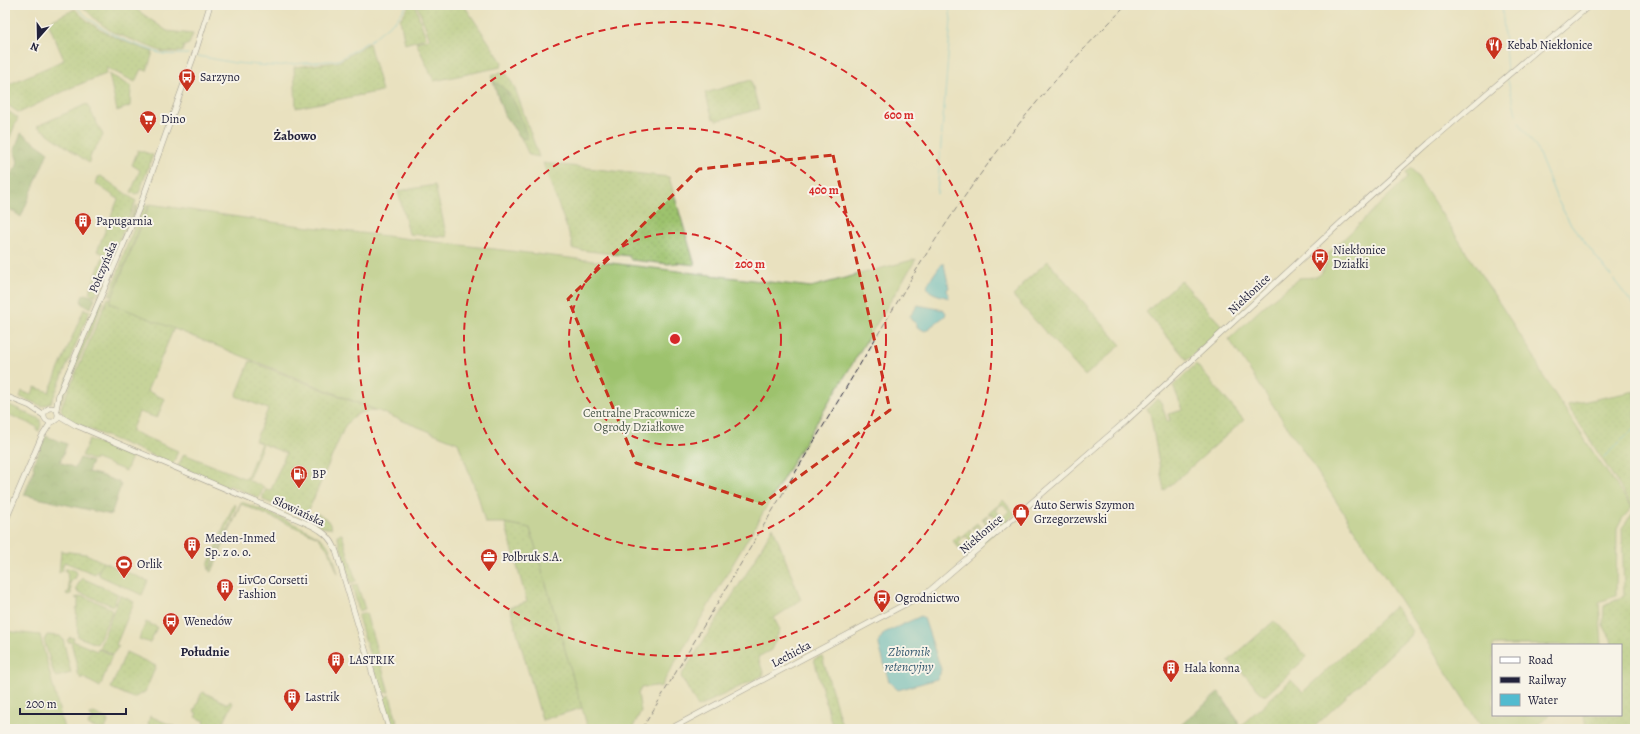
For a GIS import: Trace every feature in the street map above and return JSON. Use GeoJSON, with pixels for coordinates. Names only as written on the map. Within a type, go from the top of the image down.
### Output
{"type":"FeatureCollection","features":[{"type":"Feature","properties":{"kind":"street","name":"Połczyńska"},"geometry":{"type":"LineString","coordinates":[[5,522],[40,438],[46,413],[59,394],[142,201],[194,56],[210,5]]}},
{"type":"Feature","properties":{"kind":"street","name":"Niekłonice"},"geometry":{"type":"LineString","coordinates":[[921,597],[951,573],[1126,421],[1360,204],[1590,5]]}},
{"type":"Feature","properties":{"kind":"street","name":"Połczyńska"},"geometry":{"type":"LineString","coordinates":[[40,438],[53,421],[57,412],[59,394]]}},
{"type":"Feature","properties":{"kind":"street"},"geometry":{"type":"LineString","coordinates":[[5,396],[46,413]]}},
{"type":"Feature","properties":{"kind":"street","name":"Słowiańska"},"geometry":{"type":"LineString","coordinates":[[46,413],[57,412],[75,425]]}},
{"type":"Feature","properties":{"kind":"street","name":"Słowiańska"},"geometry":{"type":"LineString","coordinates":[[46,413],[53,421],[75,425],[302,521],[317,528],[326,535],[334,544],[389,729]]}},
{"type":"Feature","properties":{"kind":"street","name":"Lechicka"},"geometry":{"type":"LineString","coordinates":[[670,729],[921,597]]}},
{"type":"Feature","properties":{"kind":"highlighted area"},"geometry":{"type":"Polygon","coordinates":[[[833,155],[890,410],[762,504],[636,463],[568,299],[699,169],[833,155]]]}},
{"type":"Feature","properties":{"kind":"green space"},"geometry":{"type":"Polygon","coordinates":[[[81,5],[130,5],[167,31],[193,34],[189,44],[184,46],[182,52],[163,52],[112,32],[96,20],[81,5]]]}},
{"type":"Feature","properties":{"kind":"green space"},"geometry":{"type":"Polygon","coordinates":[[[410,5],[415,5],[426,38],[405,44],[400,19],[410,5]]]}},
{"type":"Feature","properties":{"kind":"green space"},"geometry":{"type":"Polygon","coordinates":[[[417,5],[464,5],[502,62],[501,67],[434,81],[416,42],[430,39],[417,5]]]}},
{"type":"Feature","properties":{"kind":"green space"},"geometry":{"type":"Polygon","coordinates":[[[75,9],[101,30],[121,40],[153,52],[147,71],[141,69],[135,82],[107,68],[106,74],[73,87],[19,113],[5,103],[5,86],[64,60],[48,22],[75,9]]]}},
{"type":"Feature","properties":{"kind":"green space"},"geometry":{"type":"Polygon","coordinates":[[[369,43],[382,91],[296,108],[294,67],[338,62],[369,43]]]}},
{"type":"Feature","properties":{"kind":"green space"},"geometry":{"type":"Polygon","coordinates":[[[500,72],[506,73],[515,88],[539,157],[529,155],[521,138],[504,115],[491,76],[500,72]]]}},
{"type":"Feature","properties":{"kind":"green space"},"geometry":{"type":"Polygon","coordinates":[[[109,74],[131,86],[130,106],[117,111],[109,74]]]}},
{"type":"Feature","properties":{"kind":"green space"},"geometry":{"type":"Polygon","coordinates":[[[751,80],[759,109],[716,121],[715,118],[713,119],[705,93],[751,80]]]}},
{"type":"Feature","properties":{"kind":"green space"},"geometry":{"type":"Polygon","coordinates":[[[493,81],[511,97],[519,112],[527,139],[521,138],[504,115],[493,81]]]}},
{"type":"Feature","properties":{"kind":"green space"},"geometry":{"type":"Polygon","coordinates":[[[87,104],[103,135],[91,155],[89,163],[37,126],[87,104]]]}},
{"type":"Feature","properties":{"kind":"green space"},"geometry":{"type":"Polygon","coordinates":[[[5,109],[18,118],[7,144],[5,144],[5,109]]]}},
{"type":"Feature","properties":{"kind":"green space"},"geometry":{"type":"Polygon","coordinates":[[[21,133],[48,152],[21,217],[5,206],[4,189],[6,181],[17,165],[18,161],[14,151],[21,133]]]}},
{"type":"Feature","properties":{"kind":"green space"},"geometry":{"type":"Polygon","coordinates":[[[138,150],[153,155],[139,193],[135,194],[131,192],[140,170],[132,165],[138,150]]]}},
{"type":"Feature","properties":{"kind":"green space"},"geometry":{"type":"Polygon","coordinates":[[[543,163],[669,177],[695,265],[631,260],[629,256],[572,249],[572,242],[543,163]]]}},
{"type":"Feature","properties":{"kind":"green space"},"geometry":{"type":"Polygon","coordinates":[[[1412,168],[1535,358],[1541,373],[1599,461],[1632,507],[1622,519],[1617,529],[1616,596],[1599,602],[1602,644],[1492,644],[1492,716],[1549,716],[1533,729],[1483,729],[1314,467],[1229,339],[1264,306],[1299,278],[1316,277],[1321,274],[1325,266],[1325,257],[1408,177],[1406,173],[1412,168]]]}},
{"type":"Feature","properties":{"kind":"green space"},"geometry":{"type":"Polygon","coordinates":[[[101,176],[136,201],[95,296],[89,293],[104,254],[97,251],[118,199],[96,184],[98,177],[101,176]]]}},
{"type":"Feature","properties":{"kind":"green space"},"geometry":{"type":"Polygon","coordinates":[[[435,185],[447,237],[409,234],[398,191],[435,185]]]}},
{"type":"Feature","properties":{"kind":"green space"},"geometry":{"type":"Polygon","coordinates":[[[149,204],[112,296],[109,295],[143,206],[149,204]]]}},
{"type":"Feature","properties":{"kind":"green space","name":"Centralne Pracownicze Ogrody Działkowe"},"geometry":{"type":"Polygon","coordinates":[[[150,204],[286,224],[811,287],[916,259],[797,455],[660,688],[655,686],[641,688],[638,694],[641,711],[632,729],[588,729],[530,528],[505,523],[485,523],[479,499],[458,443],[110,303],[150,204]]]}},
{"type":"Feature","properties":{"kind":"green space"},"geometry":{"type":"Polygon","coordinates":[[[136,206],[138,206],[98,297],[100,290],[136,206]]]}},
{"type":"Feature","properties":{"kind":"green space"},"geometry":{"type":"Polygon","coordinates":[[[1048,261],[1121,345],[1085,376],[1013,296],[1023,286],[1022,284],[1048,261]]]}},
{"type":"Feature","properties":{"kind":"green space"},"geometry":{"type":"Polygon","coordinates":[[[1181,280],[1223,327],[1187,360],[1146,312],[1181,280]]]}},
{"type":"Feature","properties":{"kind":"green space"},"geometry":{"type":"Polygon","coordinates":[[[86,294],[95,298],[91,308],[82,304],[81,300],[83,295],[86,294]]]}},
{"type":"Feature","properties":{"kind":"green space"},"geometry":{"type":"Polygon","coordinates":[[[108,298],[111,299],[110,303],[174,328],[147,391],[165,399],[157,418],[139,412],[131,431],[178,451],[173,464],[67,420],[62,412],[61,407],[108,298]]]}},
{"type":"Feature","properties":{"kind":"green space"},"geometry":{"type":"Polygon","coordinates":[[[101,300],[104,301],[60,403],[60,397],[101,300]]]}},
{"type":"Feature","properties":{"kind":"green space"},"geometry":{"type":"Polygon","coordinates":[[[84,309],[90,311],[51,403],[42,406],[20,397],[22,391],[31,395],[35,387],[49,392],[84,309]]]}},
{"type":"Feature","properties":{"kind":"green space"},"geometry":{"type":"Polygon","coordinates":[[[250,361],[377,411],[360,413],[345,426],[307,514],[302,516],[263,500],[266,489],[271,490],[286,453],[263,444],[248,480],[264,487],[259,498],[229,485],[228,488],[178,466],[184,454],[246,479],[261,443],[255,441],[268,409],[236,396],[250,361]]]}},
{"type":"Feature","properties":{"kind":"green space"},"geometry":{"type":"Polygon","coordinates":[[[1196,364],[1244,420],[1164,491],[1150,413],[1147,409],[1157,399],[1161,402],[1167,421],[1170,421],[1168,414],[1183,410],[1173,386],[1196,364]]]}},
{"type":"Feature","properties":{"kind":"green space"},"geometry":{"type":"Polygon","coordinates":[[[1635,391],[1635,510],[1567,405],[1635,391]]]}},
{"type":"Feature","properties":{"kind":"green space"},"geometry":{"type":"Polygon","coordinates":[[[5,403],[40,419],[41,425],[39,431],[36,430],[37,427],[5,413],[5,403]]]}},
{"type":"Feature","properties":{"kind":"green space"},"geometry":{"type":"Polygon","coordinates":[[[46,436],[67,444],[60,462],[75,468],[80,458],[92,462],[88,472],[119,482],[121,485],[111,515],[24,495],[34,470],[33,465],[46,436]]]}},
{"type":"Feature","properties":{"kind":"green space"},"geometry":{"type":"Polygon","coordinates":[[[89,439],[132,457],[126,471],[96,459],[92,460],[82,456],[89,439]]]}},
{"type":"Feature","properties":{"kind":"green space"},"geometry":{"type":"Polygon","coordinates":[[[1003,500],[1015,514],[967,557],[953,541],[959,535],[962,538],[958,542],[965,549],[972,543],[966,536],[964,538],[962,536],[970,529],[972,531],[969,533],[975,540],[983,533],[977,526],[973,529],[971,528],[977,523],[984,531],[988,527],[982,519],[987,515],[988,516],[984,519],[991,526],[998,520],[992,514],[988,514],[997,506],[999,507],[995,510],[1002,518],[1009,511],[1003,504],[1000,506],[998,505],[1003,500]]]}},
{"type":"Feature","properties":{"kind":"green space"},"geometry":{"type":"Polygon","coordinates":[[[241,502],[285,520],[320,538],[330,549],[338,574],[329,551],[318,537],[241,504],[212,572],[210,571],[241,502]]]}},
{"type":"Feature","properties":{"kind":"green space"},"geometry":{"type":"Polygon","coordinates":[[[234,504],[236,506],[209,570],[208,565],[234,504]]]}},
{"type":"Feature","properties":{"kind":"green space"},"geometry":{"type":"Polygon","coordinates":[[[1635,510],[1635,729],[1586,729],[1584,716],[1622,716],[1622,644],[1612,644],[1611,639],[1603,625],[1604,606],[1624,596],[1622,528],[1635,510]]]}},
{"type":"Feature","properties":{"kind":"green space"},"geometry":{"type":"Polygon","coordinates":[[[316,513],[327,519],[332,528],[323,527],[312,519],[312,514],[316,513]]]}},
{"type":"Feature","properties":{"kind":"green space"},"geometry":{"type":"Polygon","coordinates":[[[505,523],[530,528],[582,708],[542,720],[510,607],[527,602],[505,523]]]}},
{"type":"Feature","properties":{"kind":"green space"},"geometry":{"type":"Polygon","coordinates":[[[773,527],[801,600],[774,618],[780,630],[771,650],[758,657],[764,675],[698,707],[681,676],[748,571],[773,527]]]}},
{"type":"Feature","properties":{"kind":"green space"},"geometry":{"type":"Polygon","coordinates":[[[342,534],[356,581],[351,583],[337,535],[342,534]]]}},
{"type":"Feature","properties":{"kind":"green space"},"geometry":{"type":"Polygon","coordinates":[[[61,551],[86,554],[103,562],[99,571],[95,574],[64,562],[62,571],[59,573],[61,551]]]}},
{"type":"Feature","properties":{"kind":"green space","name":"Orlik"},"geometry":{"type":"Polygon","coordinates":[[[103,562],[148,581],[142,595],[100,576],[98,573],[103,562]]]}},
{"type":"Feature","properties":{"kind":"green space"},"geometry":{"type":"Polygon","coordinates":[[[68,568],[76,571],[77,574],[75,579],[72,579],[69,586],[71,587],[71,594],[67,595],[66,593],[69,592],[67,572],[64,570],[68,568]]]}},
{"type":"Feature","properties":{"kind":"green space"},"geometry":{"type":"Polygon","coordinates":[[[82,578],[118,594],[113,606],[78,593],[76,588],[82,578]]]}},
{"type":"Feature","properties":{"kind":"green space"},"geometry":{"type":"Polygon","coordinates":[[[357,584],[365,609],[359,611],[352,586],[357,584]]]}},
{"type":"Feature","properties":{"kind":"green space"},"geometry":{"type":"Polygon","coordinates":[[[120,595],[134,602],[116,645],[119,646],[113,654],[99,648],[120,595]]]}},
{"type":"Feature","properties":{"kind":"green space"},"geometry":{"type":"Polygon","coordinates":[[[83,596],[110,608],[112,612],[97,644],[78,637],[76,608],[78,607],[78,599],[75,598],[83,596]]]}},
{"type":"Feature","properties":{"kind":"green space"},"geometry":{"type":"Polygon","coordinates":[[[1395,606],[1413,633],[1312,729],[1238,728],[1291,680],[1303,692],[1395,606]]]}},
{"type":"Feature","properties":{"kind":"green space"},"geometry":{"type":"Polygon","coordinates":[[[366,613],[378,654],[372,656],[369,653],[358,617],[359,615],[366,613]]]}},
{"type":"Feature","properties":{"kind":"green space"},"geometry":{"type":"Polygon","coordinates":[[[1274,621],[1307,657],[1266,695],[1263,695],[1240,670],[1238,672],[1228,661],[1274,621]]]}},
{"type":"Feature","properties":{"kind":"green space"},"geometry":{"type":"Polygon","coordinates":[[[146,622],[157,627],[150,643],[139,639],[146,622]]]}},
{"type":"Feature","properties":{"kind":"green space"},"geometry":{"type":"Polygon","coordinates":[[[5,631],[40,635],[64,729],[5,729],[5,631]]]}},
{"type":"Feature","properties":{"kind":"green space"},"geometry":{"type":"Polygon","coordinates":[[[47,635],[60,636],[63,639],[71,673],[57,677],[54,675],[44,640],[47,635]]]}},
{"type":"Feature","properties":{"kind":"green space"},"geometry":{"type":"Polygon","coordinates":[[[70,637],[74,638],[73,641],[97,651],[98,649],[112,655],[100,687],[82,677],[81,679],[76,671],[78,670],[71,642],[68,642],[67,640],[70,637]]]}},
{"type":"Feature","properties":{"kind":"green space"},"geometry":{"type":"Polygon","coordinates":[[[126,652],[156,666],[145,692],[133,698],[111,688],[126,652]]]}},
{"type":"Feature","properties":{"kind":"green space"},"geometry":{"type":"Polygon","coordinates":[[[822,656],[843,729],[833,729],[814,659],[822,656]]]}},
{"type":"Feature","properties":{"kind":"green space"},"geometry":{"type":"Polygon","coordinates":[[[379,657],[389,692],[380,693],[371,663],[373,659],[379,657]]]}},
{"type":"Feature","properties":{"kind":"green space"},"geometry":{"type":"Polygon","coordinates":[[[203,692],[228,704],[230,701],[233,703],[220,729],[202,729],[205,721],[195,717],[197,713],[194,712],[203,692]]]}},
{"type":"Feature","properties":{"kind":"green space"},"geometry":{"type":"Polygon","coordinates":[[[1219,692],[1238,721],[1239,729],[1176,729],[1219,692]]]}},
{"type":"Feature","properties":{"kind":"green space"},"geometry":{"type":"Polygon","coordinates":[[[390,695],[399,729],[391,729],[382,698],[390,695]]]}},
{"type":"Feature","properties":{"kind":"green space"},"geometry":{"type":"Polygon","coordinates":[[[94,713],[107,719],[108,722],[105,729],[97,729],[88,725],[89,721],[91,722],[93,718],[90,716],[91,714],[94,713]]]}},
{"type":"Feature","properties":{"kind":"green space"},"geometry":{"type":"Polygon","coordinates":[[[150,716],[180,729],[149,729],[150,725],[148,724],[150,716]]]}},
{"type":"Feature","properties":{"kind":"water"},"geometry":{"type":"Polygon","coordinates":[[[941,264],[944,264],[949,288],[947,289],[949,298],[932,293],[927,287],[931,278],[941,264]]]}},
{"type":"Feature","properties":{"kind":"water"},"geometry":{"type":"Polygon","coordinates":[[[918,305],[944,310],[946,313],[945,316],[925,331],[917,327],[917,324],[911,320],[910,316],[918,305]]]}},
{"type":"Feature","properties":{"kind":"water","name":"Zbiornik retencyjny"},"geometry":{"type":"Polygon","coordinates":[[[921,616],[924,618],[941,669],[940,674],[937,679],[898,690],[889,682],[879,641],[884,633],[921,616]]]}},
{"type":"Feature","properties":{"kind":"waterway"},"geometry":{"type":"LineString","coordinates":[[75,5],[98,26],[126,41],[162,54],[188,54]]}},
{"type":"Feature","properties":{"kind":"waterway"},"geometry":{"type":"LineString","coordinates":[[198,56],[235,63],[272,66],[338,60],[371,40],[398,18],[407,5]]}},
{"type":"Feature","properties":{"kind":"waterway"},"geometry":{"type":"LineString","coordinates":[[937,194],[951,20],[949,5]]}},
{"type":"Feature","properties":{"kind":"waterway"},"geometry":{"type":"LineString","coordinates":[[1502,5],[1507,72]]}},
{"type":"Feature","properties":{"kind":"waterway"},"geometry":{"type":"LineString","coordinates":[[1508,80],[1516,114]]}},
{"type":"Feature","properties":{"kind":"waterway"},"geometry":{"type":"LineString","coordinates":[[1519,122],[1537,149],[1557,199],[1570,223],[1611,276]]}},
{"type":"Feature","properties":{"kind":"waterway"},"geometry":{"type":"LineString","coordinates":[[1614,280],[1635,307]]}},
{"type":"Feature","properties":{"kind":"waterway"},"geometry":{"type":"LineString","coordinates":[[1604,457],[1635,428]]}},
{"type":"Feature","properties":{"kind":"railway"},"geometry":{"type":"LineString","coordinates":[[642,729],[914,274],[961,201],[1039,100],[1096,36],[1127,5]]}},
{"type":"Feature","properties":{"kind":"place","name":"Kebab Niekłonice"},"geometry":{"type":"Point","coordinates":[1494,60]}},
{"type":"Feature","properties":{"kind":"place","name":"Sarzyno"},"geometry":{"type":"Point","coordinates":[187,92]}},
{"type":"Feature","properties":{"kind":"place","name":"Dino"},"geometry":{"type":"Point","coordinates":[148,134]}},
{"type":"Feature","properties":{"kind":"place","name":"Papugarnia"},"geometry":{"type":"Point","coordinates":[83,236]}},
{"type":"Feature","properties":{"kind":"place","name":"Niekłonice Działki"},"geometry":{"type":"Point","coordinates":[1320,272]}},
{"type":"Feature","properties":{"kind":"place","name":"BP"},"geometry":{"type":"Point","coordinates":[299,489]}},
{"type":"Feature","properties":{"kind":"place","name":"Auto Serwis Szymon Grzegorzewski"},"geometry":{"type":"Point","coordinates":[1021,527]}},
{"type":"Feature","properties":{"kind":"place","name":"Meden-Inmed Sp. z o. o."},"geometry":{"type":"Point","coordinates":[192,560]}},
{"type":"Feature","properties":{"kind":"place","name":"Polbruk S.A."},"geometry":{"type":"Point","coordinates":[489,572]}},
{"type":"Feature","properties":{"kind":"place","name":"Orlik"},"geometry":{"type":"Point","coordinates":[124,579]}},
{"type":"Feature","properties":{"kind":"place","name":"LivCo Corsetti Fashion"},"geometry":{"type":"Point","coordinates":[225,602]}},
{"type":"Feature","properties":{"kind":"place","name":"Ogrodnictwo"},"geometry":{"type":"Point","coordinates":[882,613]}},
{"type":"Feature","properties":{"kind":"place","name":"Wenedów"},"geometry":{"type":"Point","coordinates":[171,636]}},
{"type":"Feature","properties":{"kind":"place","name":"LASTRIK"},"geometry":{"type":"Point","coordinates":[336,675]}},
{"type":"Feature","properties":{"kind":"place","name":"Hala konna"},"geometry":{"type":"Point","coordinates":[1171,683]}},
{"type":"Feature","properties":{"kind":"place","name":"Lastrik"},"geometry":{"type":"Point","coordinates":[292,712]}},
{"type":"Feature","properties":{"kind":"district","name":"Żabowo"},"geometry":{"type":"Point","coordinates":[295,135]}},
{"type":"Feature","properties":{"kind":"district","name":"Południe"},"geometry":{"type":"Point","coordinates":[205,651]}}]}
